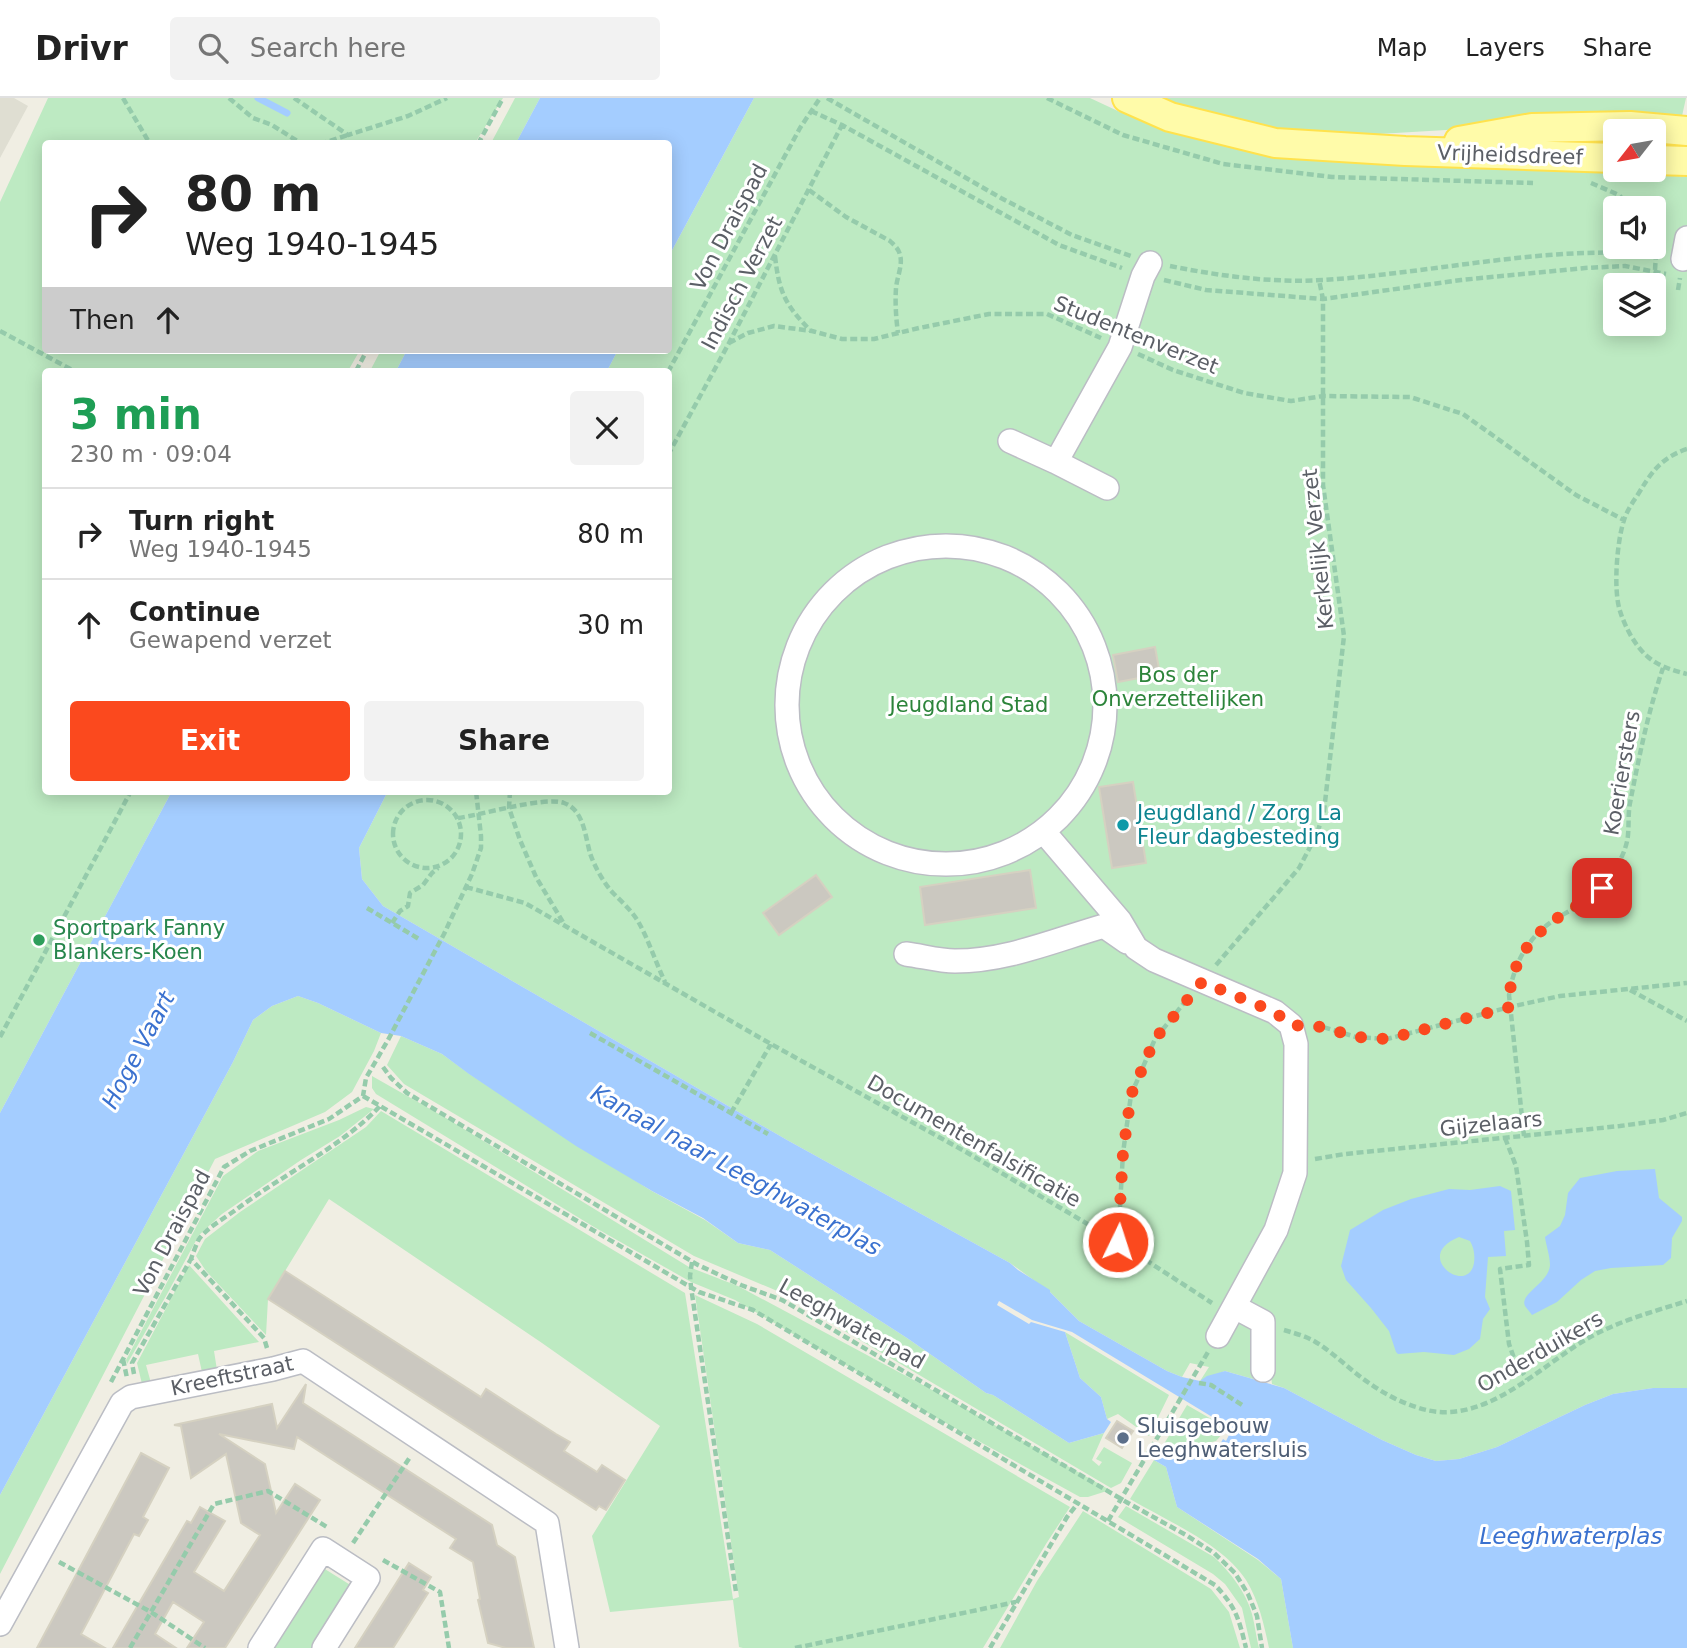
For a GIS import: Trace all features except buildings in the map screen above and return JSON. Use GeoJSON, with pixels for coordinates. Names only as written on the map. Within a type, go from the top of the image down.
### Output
{"type":"FeatureCollection","features":[{"type":"Feature","properties":{"kind":"main road","name":"Vrijheidsdreef"},"geometry":{"type":"LineString","coordinates":[[1127,98],[1170,117],[1275,143],[1603,158]]}},
{"type":"Feature","properties":{"kind":"main road","name":"Vrijheidsdreef"},"geometry":{"type":"LineString","coordinates":[[1405,150],[1532,128],[1630,126],[1687,131]]}},
{"type":"Feature","properties":{"kind":"main road"},"geometry":{"type":"LineString","coordinates":[[1666,160],[1687,161]]}},
{"type":"Feature","properties":{"kind":"street"},"geometry":{"type":"LineString","coordinates":[[1056,462],[1120,347],[1147,269]]}},
{"type":"Feature","properties":{"kind":"street"},"geometry":{"type":"LineString","coordinates":[[1010,441],[1108,488]]}},
{"type":"Feature","properties":{"kind":"street"},"geometry":{"type":"LineString","coordinates":[[967,545],[1018,561],[1061,593],[1091,638],[1106,689],[1102,743],[1080,792],[1044,832],[999,856],[948,865],[935,863],[897,857],[851,833],[815,796],[793,749],[786,698],[797,647],[822,603],[863,567],[913,548],[967,545]]}},
{"type":"Feature","properties":{"kind":"street"},"geometry":{"type":"LineString","coordinates":[[1044,832],[1120,921],[1136,948]]}},
{"type":"Feature","properties":{"kind":"street"},"geometry":{"type":"LineString","coordinates":[[906,954],[953,961],[1011,955],[1104,926],[1154,960],[1275,1012],[1291,1025],[1296,1044],[1295,1173],[1276,1230],[1218,1336]]}},
{"type":"Feature","properties":{"kind":"street"},"geometry":{"type":"LineString","coordinates":[[1233,1310],[1263,1322],[1263,1370]]}},
{"type":"Feature","properties":{"kind":"street","name":"Kreeftstraat"},"geometry":{"type":"LineString","coordinates":[[0,1623],[122,1403],[131,1397],[303,1361],[547,1523],[567,1648]]}},
{"type":"Feature","properties":{"kind":"street"},"geometry":{"type":"LineString","coordinates":[[260,1648],[323,1549],[368,1578],[324,1648]]}},
{"type":"Feature","properties":{"kind":"path"},"geometry":{"type":"LineString","coordinates":[[123,98],[148,140]]}},
{"type":"Feature","properties":{"kind":"path"},"geometry":{"type":"LineString","coordinates":[[229,98],[253,118],[272,125],[296,140]]}},
{"type":"Feature","properties":{"kind":"path"},"geometry":{"type":"LineString","coordinates":[[293,98],[348,135]]}},
{"type":"Feature","properties":{"kind":"path"},"geometry":{"type":"LineString","coordinates":[[332,140],[408,116],[447,98]]}},
{"type":"Feature","properties":{"kind":"path"},"geometry":{"type":"LineString","coordinates":[[480,140],[503,98]]}},
{"type":"Feature","properties":{"kind":"path","name":"Von Draispad"},"geometry":{"type":"LineString","coordinates":[[670,368],[800,128],[820,98]]}},
{"type":"Feature","properties":{"kind":"path"},"geometry":{"type":"LineString","coordinates":[[827,98],[1001,198],[1072,235],[1147,269],[1188,270],[1256,279],[1320,280],[1603,251]]}},
{"type":"Feature","properties":{"kind":"path"},"geometry":{"type":"LineString","coordinates":[[811,111],[842,125],[1059,245],[1147,269],[1206,290],[1323,299],[1461,280],[1585,268],[1625,266],[1655,270],[1681,263],[1678,290]]}},
{"type":"Feature","properties":{"kind":"path","name":"Indisch Verzet"},"geometry":{"type":"LineString","coordinates":[[672,448],[842,125]]}},
{"type":"Feature","properties":{"kind":"path"},"geometry":{"type":"LineString","coordinates":[[809,190],[846,217],[896,247],[900,254],[895,312],[898,333]]}},
{"type":"Feature","properties":{"kind":"path"},"geometry":{"type":"LineString","coordinates":[[775,256],[778,282],[792,312],[812,331]]}},
{"type":"Feature","properties":{"kind":"path"},"geometry":{"type":"LineString","coordinates":[[1655,270],[1656,259]]}},
{"type":"Feature","properties":{"kind":"path","name":"Kerkelijk Verzet"},"geometry":{"type":"LineString","coordinates":[[1118,1242],[1123,1153],[1131,1095],[1155,1039],[1299,867],[1317,834],[1324,811],[1344,636],[1323,485],[1323,299],[1320,280]]}},
{"type":"Feature","properties":{"kind":"path","name":"Studentenverzet"},"geometry":{"type":"LineString","coordinates":[[729,343],[748,333],[774,326],[812,331],[842,339],[874,339],[989,314],[1047,314],[1173,370],[1244,393],[1290,401],[1323,396],[1410,397],[1463,414],[1576,495],[1624,520]]}},
{"type":"Feature","properties":{"kind":"path"},"geometry":{"type":"LineString","coordinates":[[0,331],[42,354]]}},
{"type":"Feature","properties":{"kind":"path"},"geometry":{"type":"LineString","coordinates":[[43,354],[68,368]]}},
{"type":"Feature","properties":{"kind":"path"},"geometry":{"type":"LineString","coordinates":[[1687,449],[1668,457],[1656,467],[1628,511],[1618,551],[1617,590],[1619,609],[1638,647],[1663,668],[1687,674]]}},
{"type":"Feature","properties":{"kind":"path","name":"Koeriersters"},"geometry":{"type":"LineString","coordinates":[[1524,1136],[1509,995],[1518,959],[1535,937],[1552,922],[1588,901],[1602,888],[1622,855],[1628,838],[1630,806],[1642,740],[1663,668]]}},
{"type":"Feature","properties":{"kind":"path"},"geometry":{"type":"LineString","coordinates":[[0,1037],[129,795]]}},
{"type":"Feature","properties":{"kind":"path"},"geometry":{"type":"LineString","coordinates":[[476,795],[481,848],[472,874],[444,934],[366,1078],[363,1096],[699,1292],[753,1310],[1215,1585],[1236,1611],[1245,1648]]}},
{"type":"Feature","properties":{"kind":"path"},"geometry":{"type":"LineString","coordinates":[[510,795],[509,808],[520,841],[564,925]]}},
{"type":"Feature","properties":{"kind":"path"},"geometry":{"type":"LineString","coordinates":[[392,923],[400,911],[408,906],[410,893],[423,885],[432,873],[456,854],[460,845],[461,827],[451,809],[430,800],[409,805],[400,813],[395,823],[395,845],[409,863],[430,868],[441,865]]}},
{"type":"Feature","properties":{"kind":"path"},"geometry":{"type":"LineString","coordinates":[[458,818],[540,802],[560,802],[571,807],[583,823],[591,856],[597,868],[612,892],[639,923],[666,985]]}},
{"type":"Feature","properties":{"kind":"path","name":"Documentenfalsificatie"},"geometry":{"type":"LineString","coordinates":[[466,887],[525,902],[666,985],[966,1152],[1118,1242],[1198,1294],[1233,1310]]}},
{"type":"Feature","properties":{"kind":"path"},"geometry":{"type":"LineString","coordinates":[[367,908],[419,939]]}},
{"type":"Feature","properties":{"kind":"path"},"geometry":{"type":"LineString","coordinates":[[1291,1025],[1323,1027],[1356,1037],[1387,1039],[1560,996],[1687,982]]}},
{"type":"Feature","properties":{"kind":"path"},"geometry":{"type":"LineString","coordinates":[[1629,989],[1687,1021]]}},
{"type":"Feature","properties":{"kind":"path"},"geometry":{"type":"LineString","coordinates":[[590,1033],[768,1134]]}},
{"type":"Feature","properties":{"kind":"path"},"geometry":{"type":"LineString","coordinates":[[731,1113],[771,1044]]}},
{"type":"Feature","properties":{"kind":"path","name":"Leeghwaterpad"},"geometry":{"type":"LineString","coordinates":[[383,1067],[407,1093],[692,1262],[741,1285],[782,1300],[1214,1553],[1235,1573],[1248,1594],[1254,1608],[1262,1648]]}},
{"type":"Feature","properties":{"kind":"path","name":"Von Draispad"},"geometry":{"type":"LineString","coordinates":[[123,1358],[224,1167],[250,1151],[329,1119],[363,1096]]}},
{"type":"Feature","properties":{"kind":"path"},"geometry":{"type":"LineString","coordinates":[[136,1385],[132,1363],[200,1239],[261,1190],[350,1133],[380,1106]]}},
{"type":"Feature","properties":{"kind":"path","name":"Gijzelaars"},"geometry":{"type":"LineString","coordinates":[[1296,1162],[1346,1154],[1663,1120],[1687,1113]]}},
{"type":"Feature","properties":{"kind":"path"},"geometry":{"type":"LineString","coordinates":[[1505,1138],[1516,1166],[1529,1265],[1500,1269],[1509,1344],[1515,1361],[1527,1379]]}},
{"type":"Feature","properties":{"kind":"path"},"geometry":{"type":"LineString","coordinates":[[191,1259],[264,1338],[273,1369]]}},
{"type":"Feature","properties":{"kind":"path"},"geometry":{"type":"LineString","coordinates":[[692,1262],[691,1287],[736,1592]]}},
{"type":"Feature","properties":{"kind":"path","name":"Onderduikers"},"geometry":{"type":"LineString","coordinates":[[1263,1322],[1311,1339],[1369,1383],[1417,1408],[1457,1413],[1500,1397],[1594,1335],[1687,1301]]}},
{"type":"Feature","properties":{"kind":"path"},"geometry":{"type":"LineString","coordinates":[[1108,1521],[1218,1336]]}},
{"type":"Feature","properties":{"kind":"path"},"geometry":{"type":"LineString","coordinates":[[1199,1383],[1211,1385],[1242,1405]]}},
{"type":"Feature","properties":{"kind":"path"},"geometry":{"type":"LineString","coordinates":[[344,1563],[353,1542],[421,1440]]}},
{"type":"Feature","properties":{"kind":"path"},"geometry":{"type":"LineString","coordinates":[[990,1648],[1067,1517],[1079,1502]]}},
{"type":"Feature","properties":{"kind":"path"},"geometry":{"type":"LineString","coordinates":[[40,1551],[151,1612],[205,1648]]}},
{"type":"Feature","properties":{"kind":"path"},"geometry":{"type":"LineString","coordinates":[[795,1648],[1016,1602]]}},
{"type":"Feature","properties":{"kind":"shaded area"},"geometry":{"type":"Polygon","coordinates":[[[0,98],[14,98],[28,106],[0,158],[0,98]]]}},
{"type":"Feature","properties":{"kind":"green space"},"geometry":{"type":"Polygon","coordinates":[[[48,98],[503,98],[477,140],[42,140],[42,354],[358,354],[350,368],[42,368],[42,795],[170,795],[0,1113],[0,202],[48,98]]]}},
{"type":"Feature","properties":{"kind":"green space"},"geometry":{"type":"Polygon","coordinates":[[[515,98],[540,98],[518,140],[493,140],[515,98]]]}},
{"type":"Feature","properties":{"kind":"green space","name":"Bos der Onverzettelijken"},"geometry":{"type":"Polygon","coordinates":[[[754,98],[1090,98],[1120,112],[1269,153],[1331,161],[1540,164],[1603,169],[1603,182],[1666,182],[1666,175],[1687,177],[1687,1388],[1653,1388],[1613,1394],[1497,1447],[1459,1459],[1436,1461],[1382,1440],[1272,1384],[1271,1376],[1253,1373],[1253,1379],[1225,1371],[1200,1381],[1209,1367],[1190,1363],[1182,1377],[1079,1321],[1050,1292],[1010,1263],[787,1140],[383,906],[362,879],[359,848],[386,795],[672,795],[672,368],[609,368],[616,354],[672,354],[672,250],[754,98]]]}},
{"type":"Feature","properties":{"kind":"green space"},"geometry":{"type":"Polygon","coordinates":[[[1141,98],[1686,98],[1682,116],[1311,138],[1141,98]]]}},
{"type":"Feature","properties":{"kind":"green space"},"geometry":{"type":"Polygon","coordinates":[[[379,354],[405,354],[398,368],[372,368],[379,354]]]}},
{"type":"Feature","properties":{"kind":"green space"},"geometry":{"type":"Polygon","coordinates":[[[298,996],[381,1033],[374,1051],[352,1092],[325,1112],[215,1159],[0,1574],[0,1495],[253,1020],[272,1006],[298,996]]]}},
{"type":"Feature","properties":{"kind":"green space"},"geometry":{"type":"Polygon","coordinates":[[[401,1036],[442,1054],[650,1190],[705,1220],[738,1243],[770,1250],[907,1338],[986,1393],[1069,1443],[1104,1433],[1092,1460],[1099,1466],[1102,1462],[1096,1459],[1104,1447],[1132,1463],[1121,1483],[1111,1488],[775,1290],[694,1256],[404,1084],[387,1065],[401,1036]]]}},
{"type":"Feature","properties":{"kind":"green space"},"geometry":{"type":"Polygon","coordinates":[[[372,1076],[446,1118],[689,1267],[738,1286],[936,1392],[1110,1490],[1080,1497],[924,1411],[735,1300],[691,1282],[594,1227],[376,1094],[372,1088],[372,1076]]]}},
{"type":"Feature","properties":{"kind":"green space"},"geometry":{"type":"Polygon","coordinates":[[[366,1107],[374,1109],[340,1136],[222,1214],[199,1235],[127,1364],[126,1360],[223,1176],[258,1151],[366,1107]]]}},
{"type":"Feature","properties":{"kind":"green space"},"geometry":{"type":"Polygon","coordinates":[[[381,1111],[685,1293],[733,1599],[739,1597],[695,1295],[757,1324],[1070,1507],[983,1648],[743,1648],[739,1647],[733,1600],[610,1612],[592,1536],[660,1426],[329,1199],[268,1299],[266,1335],[206,1271],[196,1256],[205,1239],[240,1212],[366,1127],[381,1111]]]}},
{"type":"Feature","properties":{"kind":"green space"},"geometry":{"type":"Polygon","coordinates":[[[189,1265],[259,1342],[214,1351],[217,1370],[202,1372],[198,1354],[146,1365],[151,1383],[142,1384],[137,1363],[189,1265]]]}},
{"type":"Feature","properties":{"kind":"green space"},"geometry":{"type":"Polygon","coordinates":[[[1065,1332],[1169,1395],[1149,1436],[1118,1414],[1107,1419],[1101,1397],[1080,1378],[1065,1332]]]}},
{"type":"Feature","properties":{"kind":"green space"},"geometry":{"type":"Polygon","coordinates":[[[1187,1405],[1227,1428],[1216,1441],[1175,1451],[1164,1444],[1187,1405]]]}},
{"type":"Feature","properties":{"kind":"green space"},"geometry":{"type":"Polygon","coordinates":[[[1154,1460],[1166,1467],[1177,1507],[1258,1560],[1281,1579],[1293,1648],[1269,1648],[1251,1588],[1236,1567],[1223,1555],[1193,1534],[1130,1499],[1154,1460]]]}},
{"type":"Feature","properties":{"kind":"green space"},"geometry":{"type":"Polygon","coordinates":[[[1126,1506],[1220,1563],[1246,1598],[1259,1648],[1251,1648],[1242,1608],[1225,1584],[1213,1574],[1118,1517],[1126,1506]]]}},
{"type":"Feature","properties":{"kind":"green space"},"geometry":{"type":"Polygon","coordinates":[[[1083,1511],[1211,1589],[1229,1612],[1240,1648],[1000,1648],[1037,1581],[1083,1511]]]}},
{"type":"Feature","properties":{"kind":"green space"},"geometry":{"type":"Polygon","coordinates":[[[320,1566],[352,1586],[311,1648],[269,1648],[320,1566]]]}},
{"type":"Feature","properties":{"kind":"water"},"geometry":{"type":"Polygon","coordinates":[[[540,98],[754,98],[672,250],[672,140],[518,140],[540,98]]]}},
{"type":"Feature","properties":{"kind":"water"},"geometry":{"type":"Polygon","coordinates":[[[405,354],[616,354],[609,368],[398,368],[405,354]]]}},
{"type":"Feature","properties":{"kind":"water"},"geometry":{"type":"Polygon","coordinates":[[[170,795],[386,795],[359,848],[362,879],[383,906],[787,1140],[1010,1263],[1050,1290],[1079,1321],[1167,1371],[1200,1381],[1225,1371],[1284,1388],[1382,1440],[1436,1461],[1459,1459],[1497,1447],[1613,1394],[1653,1388],[1687,1388],[1687,1648],[1293,1648],[1281,1579],[1258,1559],[1177,1507],[1166,1467],[1154,1460],[1161,1448],[1173,1456],[1219,1446],[1223,1439],[1226,1441],[1232,1429],[1072,1332],[1032,1320],[999,1301],[997,1305],[1029,1324],[1031,1322],[1065,1332],[1080,1378],[1101,1397],[1107,1419],[1111,1422],[1104,1433],[1069,1443],[986,1393],[907,1338],[770,1250],[738,1243],[703,1218],[576,1146],[442,1054],[401,1036],[381,1033],[298,996],[272,1006],[253,1020],[0,1495],[0,1113],[170,795]]]}},
{"type":"Feature","properties":{"kind":"water"},"geometry":{"type":"Polygon","coordinates":[[[1655,1169],[1659,1198],[1682,1217],[1672,1238],[1671,1258],[1663,1265],[1595,1271],[1557,1302],[1532,1315],[1524,1302],[1545,1277],[1550,1265],[1545,1237],[1560,1226],[1565,1215],[1568,1193],[1580,1178],[1617,1171],[1655,1169]]]}},
{"type":"Feature","properties":{"kind":"water"},"geometry":{"type":"Polygon","coordinates":[[[1500,1186],[1511,1191],[1515,1230],[1504,1231],[1506,1256],[1488,1257],[1485,1297],[1490,1309],[1483,1319],[1480,1339],[1469,1349],[1454,1355],[1424,1352],[1398,1354],[1389,1331],[1346,1280],[1341,1266],[1350,1230],[1383,1210],[1411,1199],[1449,1189],[1470,1190],[1500,1186]],[[1459,1237],[1446,1245],[1440,1254],[1441,1263],[1446,1270],[1462,1276],[1470,1272],[1474,1257],[1470,1241],[1459,1237]]]}},
{"type":"Feature","properties":{"kind":"waterway"},"geometry":{"type":"LineString","coordinates":[[258,98],[287,113]]}},
{"type":"Feature","properties":{"kind":"place","name":"Jeugdland / Zorg La Fleur dagbesteding"},"geometry":{"type":"Point","coordinates":[1123,825]}},
{"type":"Feature","properties":{"kind":"place","name":"Sportpark Fanny Blankers-Koen"},"geometry":{"type":"Point","coordinates":[39,940]}},
{"type":"Feature","properties":{"kind":"place","name":"Sluisgebouw Leeghwatersluis"},"geometry":{"type":"Point","coordinates":[1123,1438]}},
{"type":"Feature","properties":{"kind":"route"},"geometry":{"type":"LineString","coordinates":[[1118,1242],[1123,1153],[1131,1095],[1155,1039],[1202,982],[1275,1012],[1291,1025],[1323,1027],[1356,1037],[1387,1039],[1510,1007],[1509,995],[1518,959],[1535,937],[1552,922],[1588,901],[1602,888]]}},
{"type":"Feature","properties":{"kind":"park label","name":"Jeugdland Stad"},"geometry":{"type":"Point","coordinates":[969,705]}},
{"type":"Feature","properties":{"kind":"water label","name":"Hoge Vaart"},"geometry":{"type":"Point","coordinates":[138,1050]}},
{"type":"Feature","properties":{"kind":"water label","name":"Kanaal naar Leeghwaterplas"},"geometry":{"type":"Point","coordinates":[736,1170]}},
{"type":"Feature","properties":{"kind":"water label","name":"Leeghwaterplas"},"geometry":{"type":"Point","coordinates":[1571,1536]}}]}
